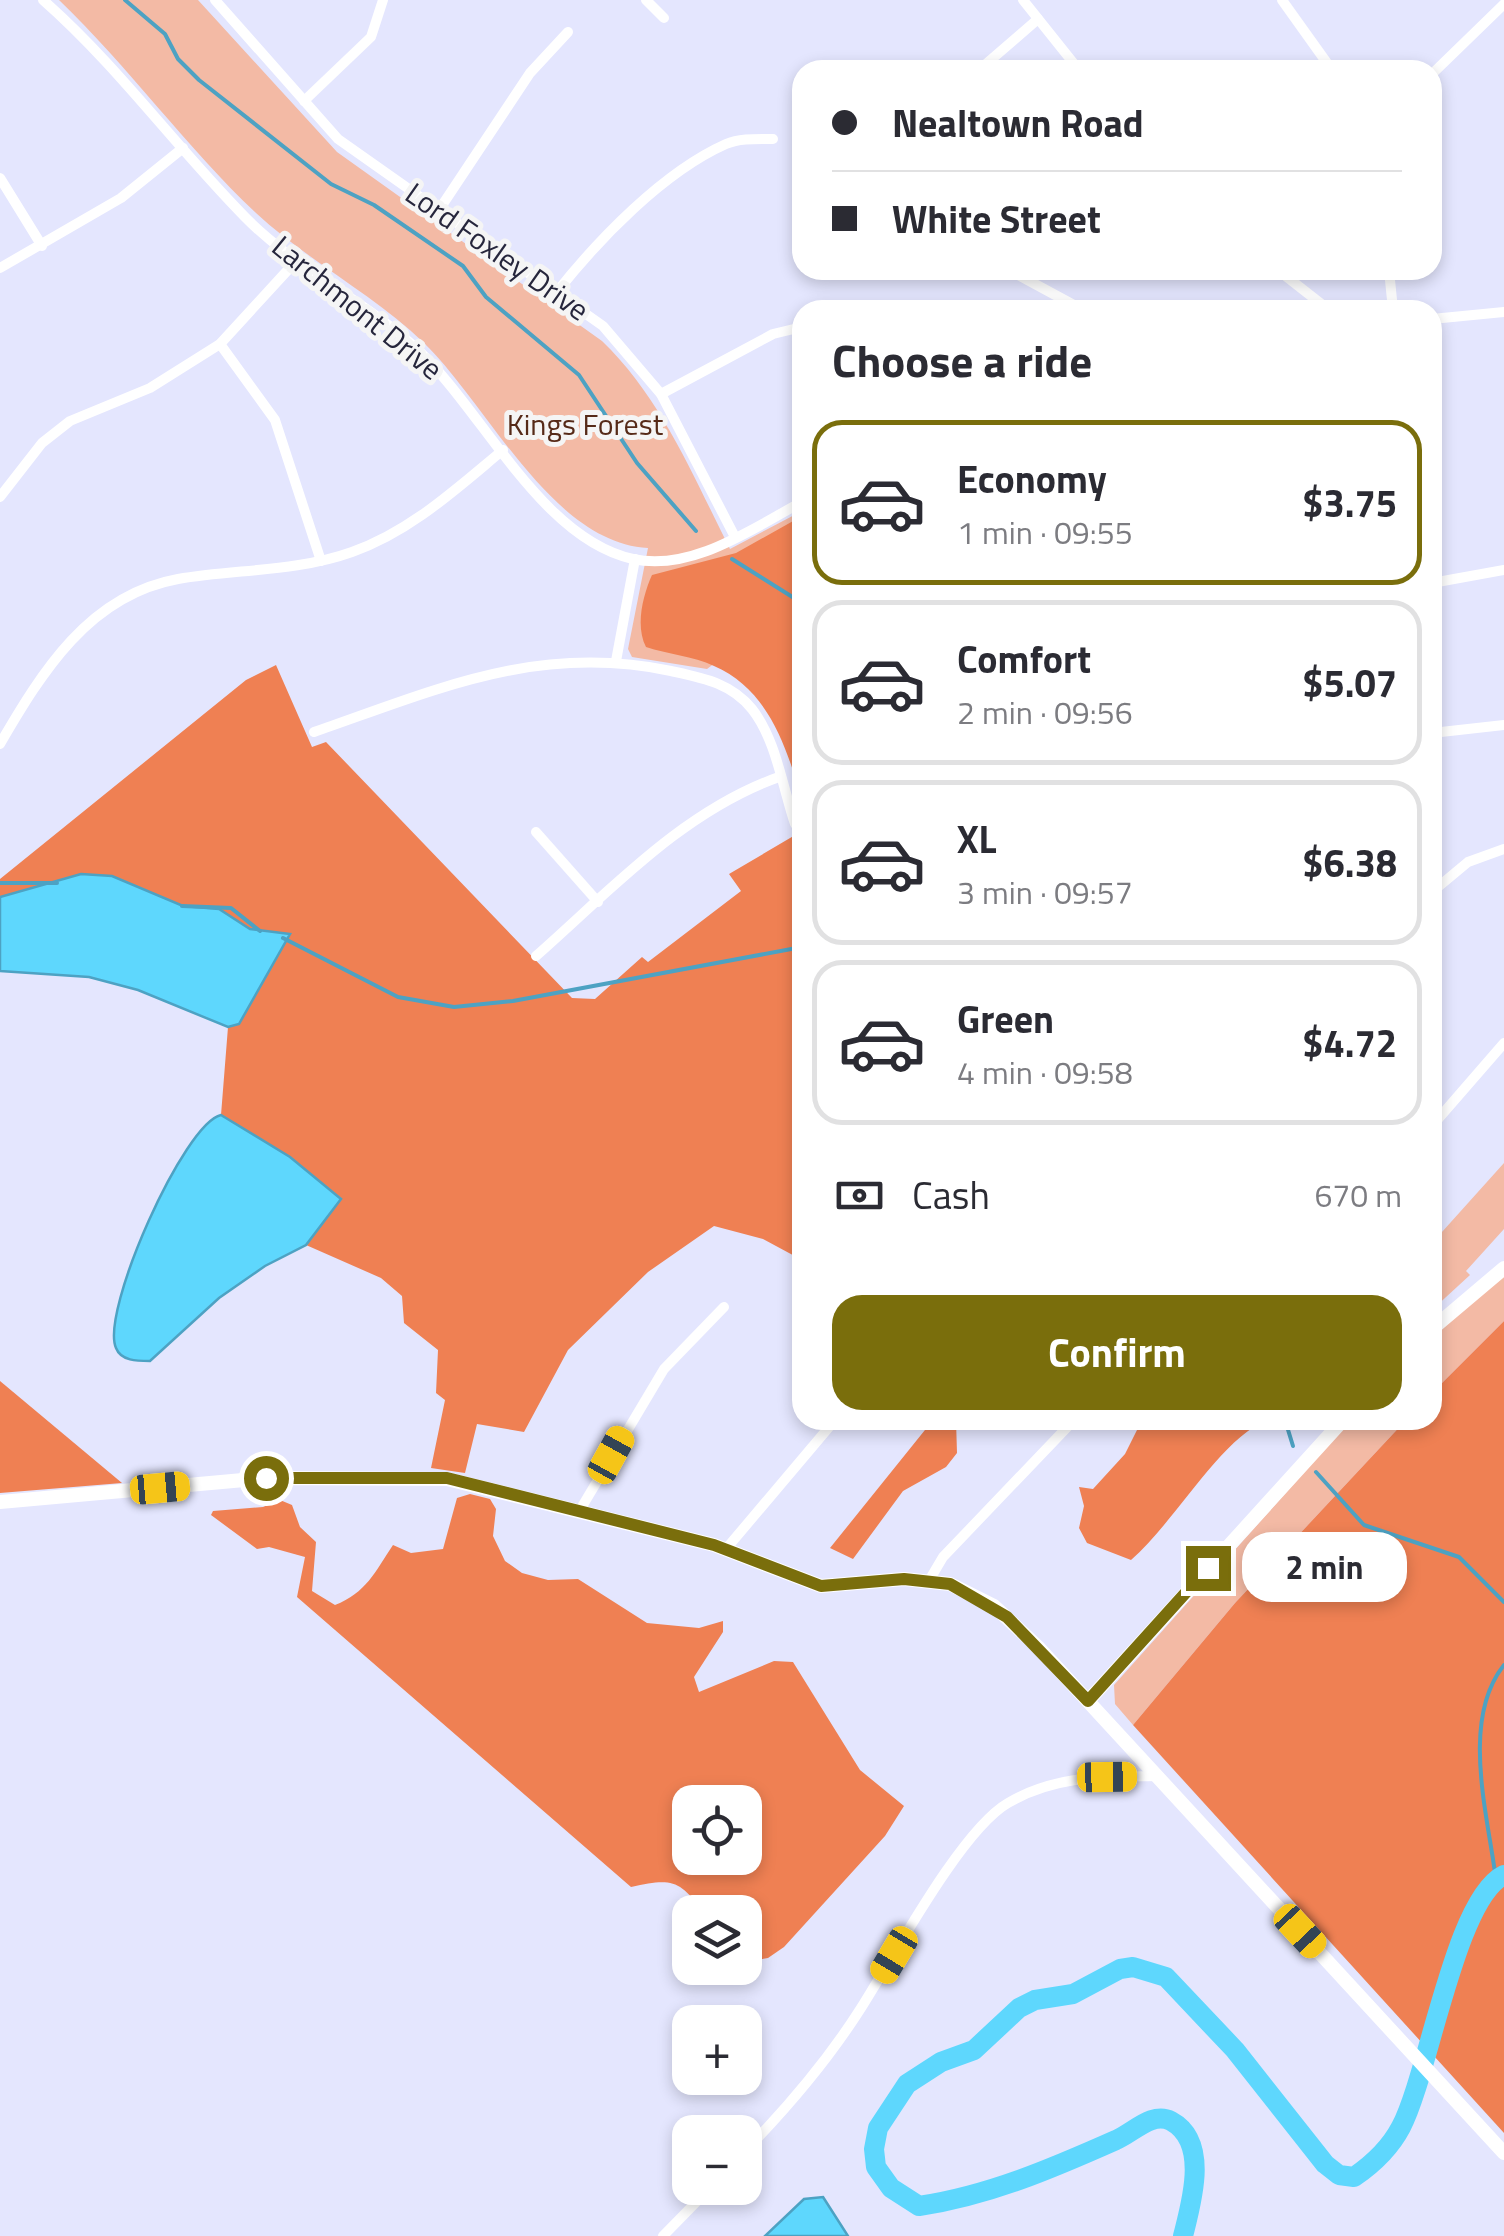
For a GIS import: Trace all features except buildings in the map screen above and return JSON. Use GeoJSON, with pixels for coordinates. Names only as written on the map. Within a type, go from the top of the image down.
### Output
{"type":"FeatureCollection","features":[{"type":"Feature","properties":{"kind":"street","name":"Larchmont Drive"},"geometry":{"type":"LineString","coordinates":[[44,0],[80,32],[247,219],[416,349],[579,537],[635,560],[683,558],[792,507]]}},
{"type":"Feature","properties":{"kind":"street","name":"Lord Foxley Drive"},"geometry":{"type":"LineString","coordinates":[[215,0],[338,139],[603,326],[662,394],[735,537]]}},
{"type":"Feature","properties":{"kind":"street"},"geometry":{"type":"LineString","coordinates":[[304,100],[372,37],[383,0]]}},
{"type":"Feature","properties":{"kind":"street"},"geometry":{"type":"LineString","coordinates":[[646,0],[664,18]]}},
{"type":"Feature","properties":{"kind":"street"},"geometry":{"type":"LineString","coordinates":[[1023,0],[1070,60]]}},
{"type":"Feature","properties":{"kind":"street"},"geometry":{"type":"LineString","coordinates":[[1282,0],[1325,60]]}},
{"type":"Feature","properties":{"kind":"street"},"geometry":{"type":"LineString","coordinates":[[1442,64],[1504,4]]}},
{"type":"Feature","properties":{"kind":"street"},"geometry":{"type":"LineString","coordinates":[[991,60],[1038,19]]}},
{"type":"Feature","properties":{"kind":"street"},"geometry":{"type":"LineString","coordinates":[[439,210],[530,74],[568,32]]}},
{"type":"Feature","properties":{"kind":"street"},"geometry":{"type":"LineString","coordinates":[[556,293],[590,250],[702,157],[730,142],[773,139]]}},
{"type":"Feature","properties":{"kind":"street"},"geometry":{"type":"LineString","coordinates":[[0,268],[121,198],[183,148]]}},
{"type":"Feature","properties":{"kind":"street"},"geometry":{"type":"LineString","coordinates":[[0,178],[42,246]]}},
{"type":"Feature","properties":{"kind":"street"},"geometry":{"type":"LineString","coordinates":[[0,497],[42,443],[70,421],[150,388],[220,344],[297,260]]}},
{"type":"Feature","properties":{"kind":"street"},"geometry":{"type":"LineString","coordinates":[[1028,280],[1065,300]]}},
{"type":"Feature","properties":{"kind":"street"},"geometry":{"type":"LineString","coordinates":[[1291,280],[1316,300]]}},
{"type":"Feature","properties":{"kind":"street"},"geometry":{"type":"LineString","coordinates":[[1442,317],[1504,312]]}},
{"type":"Feature","properties":{"kind":"street"},"geometry":{"type":"LineString","coordinates":[[662,394],[772,334],[792,330]]}},
{"type":"Feature","properties":{"kind":"street"},"geometry":{"type":"LineString","coordinates":[[220,344],[274,420],[321,560]]}},
{"type":"Feature","properties":{"kind":"street"},"geometry":{"type":"LineString","coordinates":[[0,744],[45,667],[109,606],[146,588],[178,579],[321,560],[352,552],[411,522],[503,450]]}},
{"type":"Feature","properties":{"kind":"street"},"geometry":{"type":"LineString","coordinates":[[616,660],[635,560]]}},
{"type":"Feature","properties":{"kind":"street"},"geometry":{"type":"LineString","coordinates":[[1442,582],[1504,570]]}},
{"type":"Feature","properties":{"kind":"street"},"geometry":{"type":"LineString","coordinates":[[314,732],[510,667],[616,660],[717,681],[737,694],[763,728],[792,815]]}},
{"type":"Feature","properties":{"kind":"street"},"geometry":{"type":"LineString","coordinates":[[1442,732],[1504,724]]}},
{"type":"Feature","properties":{"kind":"street"},"geometry":{"type":"LineString","coordinates":[[536,956],[698,816],[740,792],[779,777]]}},
{"type":"Feature","properties":{"kind":"street"},"geometry":{"type":"LineString","coordinates":[[536,832],[598,902]]}},
{"type":"Feature","properties":{"kind":"street"},"geometry":{"type":"LineString","coordinates":[[1442,884],[1468,862],[1504,848]]}},
{"type":"Feature","properties":{"kind":"street"},"geometry":{"type":"LineString","coordinates":[[1442,1114],[1504,1043]]}},
{"type":"Feature","properties":{"kind":"street"},"geometry":{"type":"LineString","coordinates":[[1442,1321],[1504,1268]]}},
{"type":"Feature","properties":{"kind":"street"},"geometry":{"type":"LineString","coordinates":[[580,1510],[664,1369],[724,1307]]}},
{"type":"Feature","properties":{"kind":"street"},"geometry":{"type":"LineString","coordinates":[[726,1549],[827,1430]]}},
{"type":"Feature","properties":{"kind":"street"},"geometry":{"type":"LineString","coordinates":[[930,1579],[943,1558],[1065,1430]]}},
{"type":"Feature","properties":{"kind":"street"},"geometry":{"type":"LineString","coordinates":[[1088,1701],[1335,1430]]}},
{"type":"Feature","properties":{"kind":"street"},"geometry":{"type":"LineString","coordinates":[[0,1502],[345,1475],[447,1478],[726,1549],[821,1586],[930,1579],[965,1590],[994,1606],[1088,1701],[1504,2152]]}},
{"type":"Feature","properties":{"kind":"street"},"geometry":{"type":"LineString","coordinates":[[762,2134],[822,2062],[928,1900],[1003,1805],[1050,1784],[1080,1777],[1157,1776]]}},
{"type":"Feature","properties":{"kind":"street"},"geometry":{"type":"LineString","coordinates":[[662,2236],[693,2205]]}},
{"type":"Feature","properties":{"kind":"green space","name":"Kings Forest"},"geometry":{"type":"Polygon","coordinates":[[[59,0],[198,0],[337,152],[602,341],[659,413],[730,549],[792,516],[792,605],[707,669],[632,657],[628,649],[648,548],[613,540],[582,523],[552,497],[424,343],[256,213],[59,0]]]}},
{"type":"Feature","properties":{"kind":"green space"},"geometry":{"type":"Polygon","coordinates":[[[1504,1163],[1504,1229],[1466,1271],[1470,1275],[1442,1301],[1442,1232],[1504,1163]]]}},
{"type":"Feature","properties":{"kind":"green space"},"geometry":{"type":"Polygon","coordinates":[[[1504,1275],[1504,1321],[1442,1383],[1442,1328],[1504,1275]]]}},
{"type":"Feature","properties":{"kind":"green space"},"geometry":{"type":"Polygon","coordinates":[[[1342,1430],[1397,1430],[1235,1603],[1133,1725],[1115,1704],[1114,1685],[1342,1430]]]}},
{"type":"Feature","properties":{"kind":"shaded area"},"geometry":{"type":"Polygon","coordinates":[[[792,522],[792,769],[773,722],[733,676],[706,663],[646,647],[643,639],[643,601],[652,575],[736,553],[792,522]]]}},
{"type":"Feature","properties":{"kind":"shaded area"},"geometry":{"type":"Polygon","coordinates":[[[276,665],[312,747],[326,742],[572,998],[595,999],[642,957],[648,962],[741,891],[729,874],[792,837],[792,1255],[763,1239],[714,1226],[648,1272],[568,1350],[524,1432],[477,1424],[465,1473],[431,1468],[445,1400],[436,1393],[438,1350],[404,1323],[402,1296],[381,1278],[306,1245],[341,1198],[290,1157],[221,1115],[228,1027],[239,1024],[289,934],[250,929],[219,909],[183,906],[112,876],[0,897],[0,879],[246,680],[276,665]]]}},
{"type":"Feature","properties":{"kind":"shaded area"},"geometry":{"type":"Polygon","coordinates":[[[1504,1321],[1504,2133],[1133,1725],[1235,1603],[1397,1430],[1442,1430],[1442,1383],[1504,1321]]]}},
{"type":"Feature","properties":{"kind":"shaded area"},"geometry":{"type":"Polygon","coordinates":[[[0,1381],[122,1483],[0,1493],[0,1381]]]}},
{"type":"Feature","properties":{"kind":"shaded area"},"geometry":{"type":"Polygon","coordinates":[[[925,1430],[956,1430],[957,1453],[946,1467],[903,1491],[853,1559],[830,1548],[925,1430]]]}},
{"type":"Feature","properties":{"kind":"shaded area"},"geometry":{"type":"Polygon","coordinates":[[[1137,1430],[1249,1430],[1131,1560],[1087,1543],[1079,1528],[1084,1506],[1079,1487],[1093,1489],[1125,1454],[1137,1430]]]}},
{"type":"Feature","properties":{"kind":"shaded area"},"geometry":{"type":"Polygon","coordinates":[[[470,1494],[490,1499],[496,1509],[493,1536],[505,1561],[522,1573],[548,1580],[578,1579],[647,1623],[699,1628],[723,1621],[723,1632],[694,1677],[699,1692],[774,1661],[793,1662],[860,1770],[904,1806],[885,1836],[784,1947],[762,1959],[762,1895],[689,1895],[680,1887],[664,1882],[631,1887],[297,1597],[305,1557],[269,1547],[257,1549],[211,1515],[213,1511],[263,1507],[280,1500],[292,1505],[300,1527],[316,1542],[312,1591],[335,1605],[362,1588],[393,1545],[411,1553],[443,1549],[457,1498],[470,1494]]]}},
{"type":"Feature","properties":{"kind":"water"},"geometry":{"type":"Polygon","coordinates":[[[81,874],[112,876],[183,906],[219,909],[250,929],[290,934],[239,1024],[228,1027],[138,990],[89,977],[0,971],[0,897],[81,874]]]}},
{"type":"Feature","properties":{"kind":"water"},"geometry":{"type":"Polygon","coordinates":[[[221,1115],[290,1157],[341,1199],[306,1245],[265,1266],[219,1298],[150,1361],[126,1358],[116,1348],[114,1328],[132,1261],[167,1183],[187,1150],[205,1126],[221,1115]]]}},
{"type":"Feature","properties":{"kind":"water"},"geometry":{"type":"Polygon","coordinates":[[[823,2197],[848,2236],[765,2236],[804,2199],[823,2197]]]}},
{"type":"Feature","properties":{"kind":"waterway"},"geometry":{"type":"LineString","coordinates":[[125,0],[165,34],[178,59],[199,80],[331,184],[374,205],[463,266],[486,297],[579,375],[637,463],[696,531]]}},
{"type":"Feature","properties":{"kind":"waterway"},"geometry":{"type":"LineString","coordinates":[[732,559],[792,597]]}},
{"type":"Feature","properties":{"kind":"waterway"},"geometry":{"type":"LineString","coordinates":[[0,883],[57,883]]}},
{"type":"Feature","properties":{"kind":"waterway"},"geometry":{"type":"LineString","coordinates":[[182,906],[231,908],[260,931]]}},
{"type":"Feature","properties":{"kind":"waterway"},"geometry":{"type":"LineString","coordinates":[[283,938],[398,997],[454,1007],[513,1001],[792,949]]}},
{"type":"Feature","properties":{"kind":"waterway"},"geometry":{"type":"LineString","coordinates":[[1288,1430],[1293,1446]]}},
{"type":"Feature","properties":{"kind":"waterway"},"geometry":{"type":"LineString","coordinates":[[1316,1472],[1364,1525],[1459,1557],[1504,1602]]}},
{"type":"Feature","properties":{"kind":"waterway"},"geometry":{"type":"LineString","coordinates":[[1496,1880],[1483,1798],[1480,1740],[1491,1687],[1504,1665]]}},
{"type":"Feature","properties":{"kind":"waterway"},"geometry":{"type":"LineString","coordinates":[[1183,2236],[1193,2191],[1194,2158],[1183,2131],[1171,2121],[1150,2121],[1044,2171],[995,2188],[919,2206],[891,2188],[876,2167],[878,2128],[907,2084],[941,2062],[974,2050],[1019,2008],[1035,2000],[1073,1994],[1120,1969],[1133,1967],[1166,1977],[1235,2050],[1325,2164],[1339,2175],[1354,2177],[1380,2155],[1401,2127],[1457,1951],[1487,1891],[1504,1875]]}},
{"type":"Feature","properties":{"kind":"route"},"geometry":{"type":"LineString","coordinates":[[266,1478],[447,1478],[714,1545],[821,1586],[904,1579],[950,1584],[980,1597],[1007,1617],[1088,1701],[1208,1568]]}}]}
